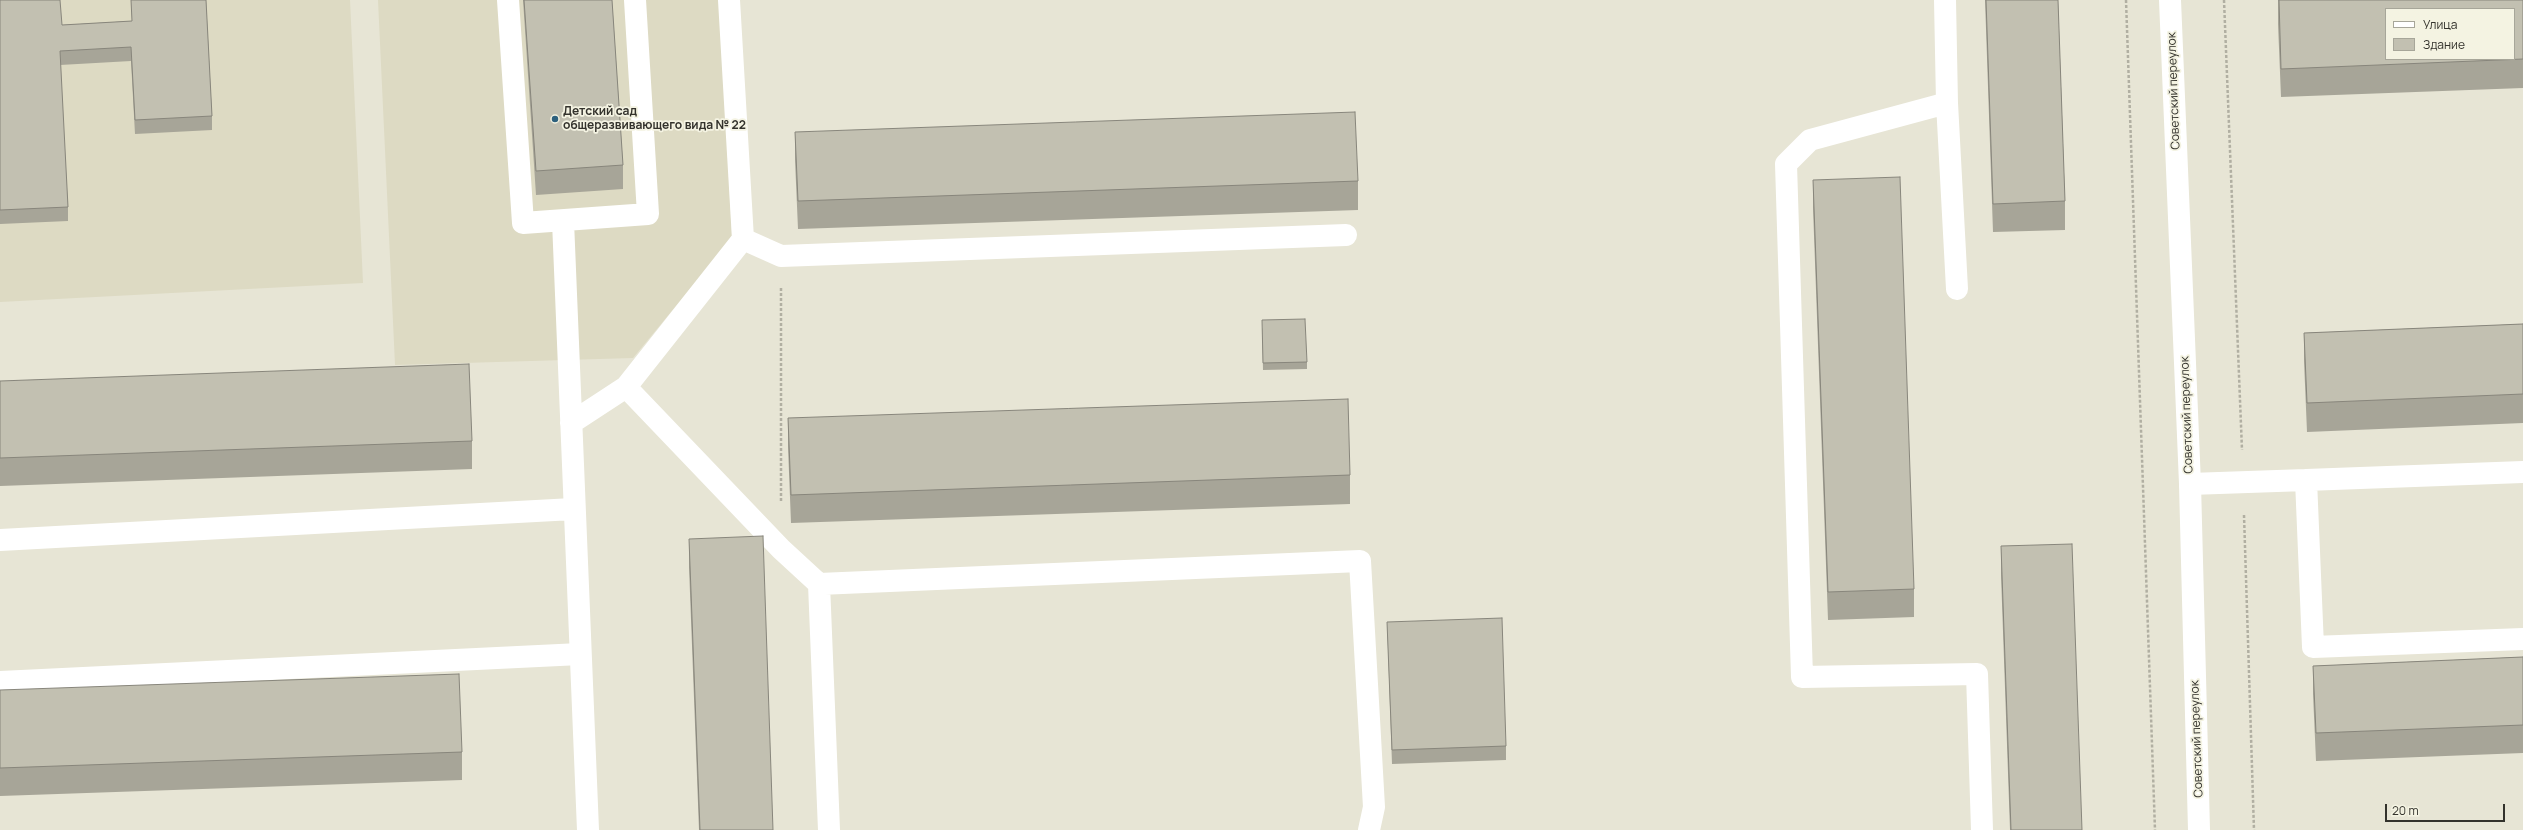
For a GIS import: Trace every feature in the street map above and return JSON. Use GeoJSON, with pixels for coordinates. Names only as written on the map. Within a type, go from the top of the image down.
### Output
{"type":"FeatureCollection","features":[{"type":"Feature","properties":{"kind":"street"},"geometry":{"type":"LineString","coordinates":[[508,0],[523,223],[648,214],[634,0]]}},
{"type":"Feature","properties":{"kind":"street"},"geometry":{"type":"LineString","coordinates":[[571,423],[626,387],[743,239],[729,0]]}},
{"type":"Feature","properties":{"kind":"street"},"geometry":{"type":"LineString","coordinates":[[1945,0],[1947,103],[1957,289]]}},
{"type":"Feature","properties":{"kind":"street","name":"Советский переулок"},"geometry":{"type":"LineString","coordinates":[[2170,0],[2190,484],[2199,830]]}},
{"type":"Feature","properties":{"kind":"street"},"geometry":{"type":"LineString","coordinates":[[1947,103],[1810,140],[1786,164],[1802,677],[1977,674],[1982,830]]}},
{"type":"Feature","properties":{"kind":"street"},"geometry":{"type":"LineString","coordinates":[[563,221],[588,830]]}},
{"type":"Feature","properties":{"kind":"street"},"geometry":{"type":"LineString","coordinates":[[743,239],[781,256],[1346,235]]}},
{"type":"Feature","properties":{"kind":"street"},"geometry":{"type":"LineString","coordinates":[[626,387],[781,549],[819,584],[829,830]]}},
{"type":"Feature","properties":{"kind":"street"},"geometry":{"type":"LineString","coordinates":[[2190,484],[2523,472]]}},
{"type":"Feature","properties":{"kind":"street"},"geometry":{"type":"LineString","coordinates":[[2306,480],[2313,647],[2523,639]]}},
{"type":"Feature","properties":{"kind":"street"},"geometry":{"type":"LineString","coordinates":[[0,540],[574,509]]}},
{"type":"Feature","properties":{"kind":"street"},"geometry":{"type":"LineString","coordinates":[[819,584],[1360,561],[1374,808],[1370,830]]}},
{"type":"Feature","properties":{"kind":"street"},"geometry":{"type":"LineString","coordinates":[[0,682],[580,654]]}},
{"type":"Feature","properties":{"kind":"path"},"geometry":{"type":"LineString","coordinates":[[2126,0],[2156,830]]}},
{"type":"Feature","properties":{"kind":"path"},"geometry":{"type":"LineString","coordinates":[[2224,0],[2243,482],[2254,830]]}},
{"type":"Feature","properties":{"kind":"path"},"geometry":{"type":"LineString","coordinates":[[781,256],[781,549]]}},
{"type":"Feature","properties":{"kind":"shaded area"},"geometry":{"type":"Polygon","coordinates":[[[0,0],[350,0],[363,283],[0,302],[0,0]]]}},
{"type":"Feature","properties":{"kind":"shaded area","name":"Детский сад общеразвивающего вида № 22"},"geometry":{"type":"Polygon","coordinates":[[[378,0],[720,0],[732,238],[633,358],[395,365],[378,0]]]}},
{"type":"Feature","properties":{"kind":"building"},"geometry":{"type":"Polygon","coordinates":[[[0,0],[60,0],[62,25],[132,21],[131,0],[206,0],[212,116],[135,120],[131,47],[60,51],[68,207],[0,210],[0,0]]]}},
{"type":"Feature","properties":{"kind":"building"},"geometry":{"type":"Polygon","coordinates":[[[524,0],[612,0],[623,165],[536,171],[524,0]]]}},
{"type":"Feature","properties":{"kind":"building"},"geometry":{"type":"Polygon","coordinates":[[[1986,0],[2058,0],[2065,201],[1993,204],[1986,0]]]}},
{"type":"Feature","properties":{"kind":"building"},"geometry":{"type":"Polygon","coordinates":[[[2279,0],[2523,0],[2523,59],[2515,59],[2515,8],[2385,8],[2385,60],[2499,60],[2281,69],[2279,0]]]}},
{"type":"Feature","properties":{"kind":"building"},"geometry":{"type":"Polygon","coordinates":[[[1355,112],[1358,181],[798,201],[795,132],[1355,112]]]}},
{"type":"Feature","properties":{"kind":"building"},"geometry":{"type":"Polygon","coordinates":[[[1900,177],[1914,589],[1828,592],[1813,180],[1900,177]]]}},
{"type":"Feature","properties":{"kind":"building"},"geometry":{"type":"Polygon","coordinates":[[[1305,319],[1307,362],[1263,363],[1262,320],[1305,319]]]}},
{"type":"Feature","properties":{"kind":"building"},"geometry":{"type":"Polygon","coordinates":[[[2523,324],[2523,394],[2307,403],[2304,333],[2523,324]]]}},
{"type":"Feature","properties":{"kind":"building"},"geometry":{"type":"Polygon","coordinates":[[[469,364],[472,441],[0,458],[0,381],[469,364]]]}},
{"type":"Feature","properties":{"kind":"building"},"geometry":{"type":"Polygon","coordinates":[[[1348,399],[1350,475],[791,495],[788,418],[1348,399]]]}},
{"type":"Feature","properties":{"kind":"building"},"geometry":{"type":"Polygon","coordinates":[[[763,536],[773,830],[700,830],[689,539],[763,536]]]}},
{"type":"Feature","properties":{"kind":"building"},"geometry":{"type":"Polygon","coordinates":[[[2072,544],[2082,830],[2011,830],[2001,546],[2072,544]]]}},
{"type":"Feature","properties":{"kind":"building"},"geometry":{"type":"Polygon","coordinates":[[[1502,618],[1506,746],[1392,750],[1387,622],[1502,618]]]}},
{"type":"Feature","properties":{"kind":"building"},"geometry":{"type":"Polygon","coordinates":[[[2523,657],[2523,725],[2316,733],[2313,666],[2523,657]]]}},
{"type":"Feature","properties":{"kind":"building"},"geometry":{"type":"Polygon","coordinates":[[[459,674],[462,752],[0,768],[0,690],[459,674]]]}},
{"type":"Feature","properties":{"kind":"place","name":"Детский сад общеразвивающего вида № 22"},"geometry":{"type":"Point","coordinates":[555,119]}}]}
